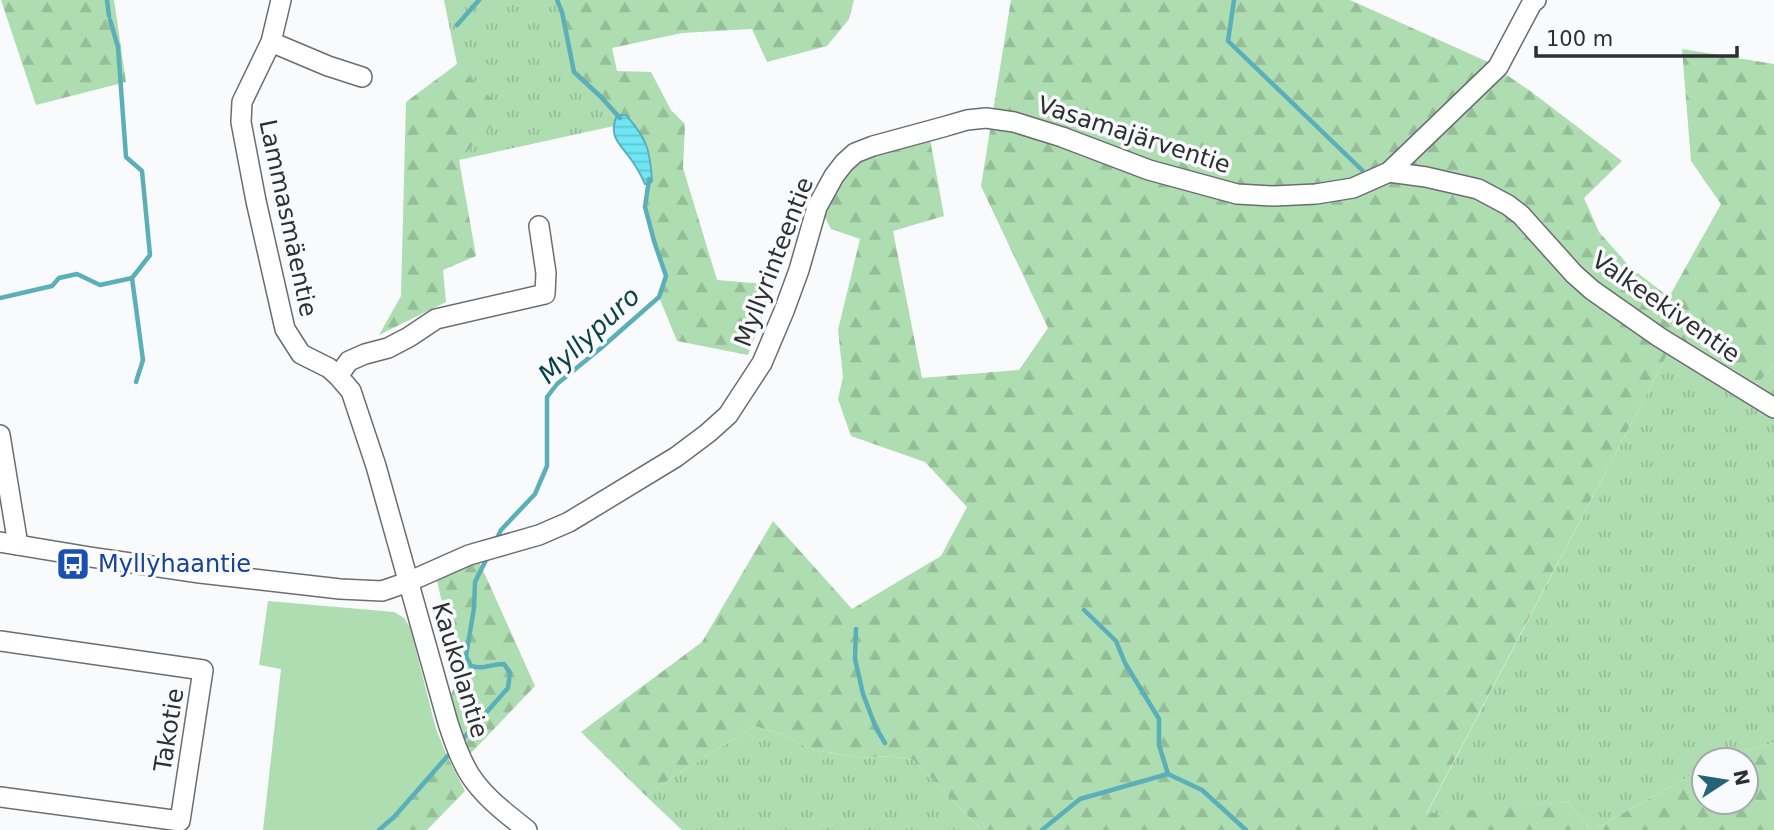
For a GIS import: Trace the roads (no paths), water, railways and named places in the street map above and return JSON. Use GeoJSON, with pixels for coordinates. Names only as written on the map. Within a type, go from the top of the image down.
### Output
{"type":"FeatureCollection","features":[{"type":"Feature","properties":{"kind":"street","name":"Lammasmäentie"},"geometry":{"type":"LineString","coordinates":[[281,0],[271,42],[242,102],[241,121],[256,201],[285,329],[301,354],[329,368],[351,391],[376,466],[408,582]]}},
{"type":"Feature","properties":{"kind":"street","name":"Vasamajärventie"},"geometry":{"type":"LineString","coordinates":[[967,120],[986,118],[1014,122],[1149,170],[1237,194],[1315,194],[1353,188],[1389,172],[1498,67],[1536,0]]}},
{"type":"Feature","properties":{"kind":"street"},"geometry":{"type":"LineString","coordinates":[[271,42],[362,77]]}},
{"type":"Feature","properties":{"kind":"street","name":"Myllyrinteentie"},"geometry":{"type":"LineString","coordinates":[[408,582],[486,549],[539,535],[569,522],[676,457],[708,433],[727,415],[762,363],[791,291],[817,207],[844,163],[855,153],[873,146],[967,120]]}},
{"type":"Feature","properties":{"kind":"street","name":"Valkeekiventie"},"geometry":{"type":"LineString","coordinates":[[1389,172],[1478,189],[1508,205],[1521,215],[1592,290],[1659,337],[1774,408]]}},
{"type":"Feature","properties":{"kind":"street"},"geometry":{"type":"LineString","coordinates":[[338,376],[349,361],[388,348],[436,318],[545,294],[546,273],[539,226]]}},
{"type":"Feature","properties":{"kind":"street"},"geometry":{"type":"LineString","coordinates":[[0,435],[9,543],[200,573],[341,589],[382,591],[408,582]]}},
{"type":"Feature","properties":{"kind":"street","name":"Kaukolantie"},"geometry":{"type":"LineString","coordinates":[[408,582],[448,723],[463,761],[490,798],[527,830]]}},
{"type":"Feature","properties":{"kind":"street","name":"Takotie"},"geometry":{"type":"LineString","coordinates":[[0,641],[203,670],[180,821],[0,797]]}},
{"type":"Feature","properties":{"kind":"water"},"geometry":{"type":"Polygon","coordinates":[[[617,115],[626,115],[643,138],[650,161],[652,181],[649,184],[645,184],[616,139],[614,128],[617,115]]]}},
{"type":"Feature","properties":{"kind":"waterway"},"geometry":{"type":"LineString","coordinates":[[107,0],[109,16]]}},
{"type":"Feature","properties":{"kind":"waterway"},"geometry":{"type":"LineString","coordinates":[[457,25],[479,0]]}},
{"type":"Feature","properties":{"kind":"waterway","name":"Myllypuro"},"geometry":{"type":"LineString","coordinates":[[557,0],[562,12],[574,72],[620,118]]}},
{"type":"Feature","properties":{"kind":"waterway"},"geometry":{"type":"LineString","coordinates":[[1234,0],[1228,41],[1362,170]]}},
{"type":"Feature","properties":{"kind":"waterway"},"geometry":{"type":"LineString","coordinates":[[0,298],[52,286],[59,278],[77,274],[100,285],[132,278],[150,255],[142,171],[126,157],[118,47],[110,20]]}},
{"type":"Feature","properties":{"kind":"waterway","name":"Myllypuro"},"geometry":{"type":"LineString","coordinates":[[495,542],[501,530],[535,494],[547,466],[547,397],[557,384],[659,297],[666,276],[645,207],[649,179]]}},
{"type":"Feature","properties":{"kind":"waterway"},"geometry":{"type":"LineString","coordinates":[[132,278],[143,360],[136,382]]}},
{"type":"Feature","properties":{"kind":"waterway","name":"Myllypuro"},"geometry":{"type":"LineString","coordinates":[[461,741],[508,688],[510,673],[504,664],[471,666],[466,656],[474,608],[475,582],[488,556]]}},
{"type":"Feature","properties":{"kind":"waterway"},"geometry":{"type":"LineString","coordinates":[[1084,610],[1116,641],[1125,663],[1159,719],[1159,745],[1168,774]]}},
{"type":"Feature","properties":{"kind":"waterway"},"geometry":{"type":"LineString","coordinates":[[856,629],[855,659],[863,694],[885,743]]}},
{"type":"Feature","properties":{"kind":"waterway","name":"Myllypuro"},"geometry":{"type":"LineString","coordinates":[[379,830],[394,817],[452,751]]}},
{"type":"Feature","properties":{"kind":"waterway"},"geometry":{"type":"LineString","coordinates":[[1042,830],[1080,799],[1168,774],[1202,790],[1246,830]]}},
{"type":"Feature","properties":{"kind":"place","name":"Myllyhaantie"},"geometry":{"type":"Point","coordinates":[73,564]}}]}
